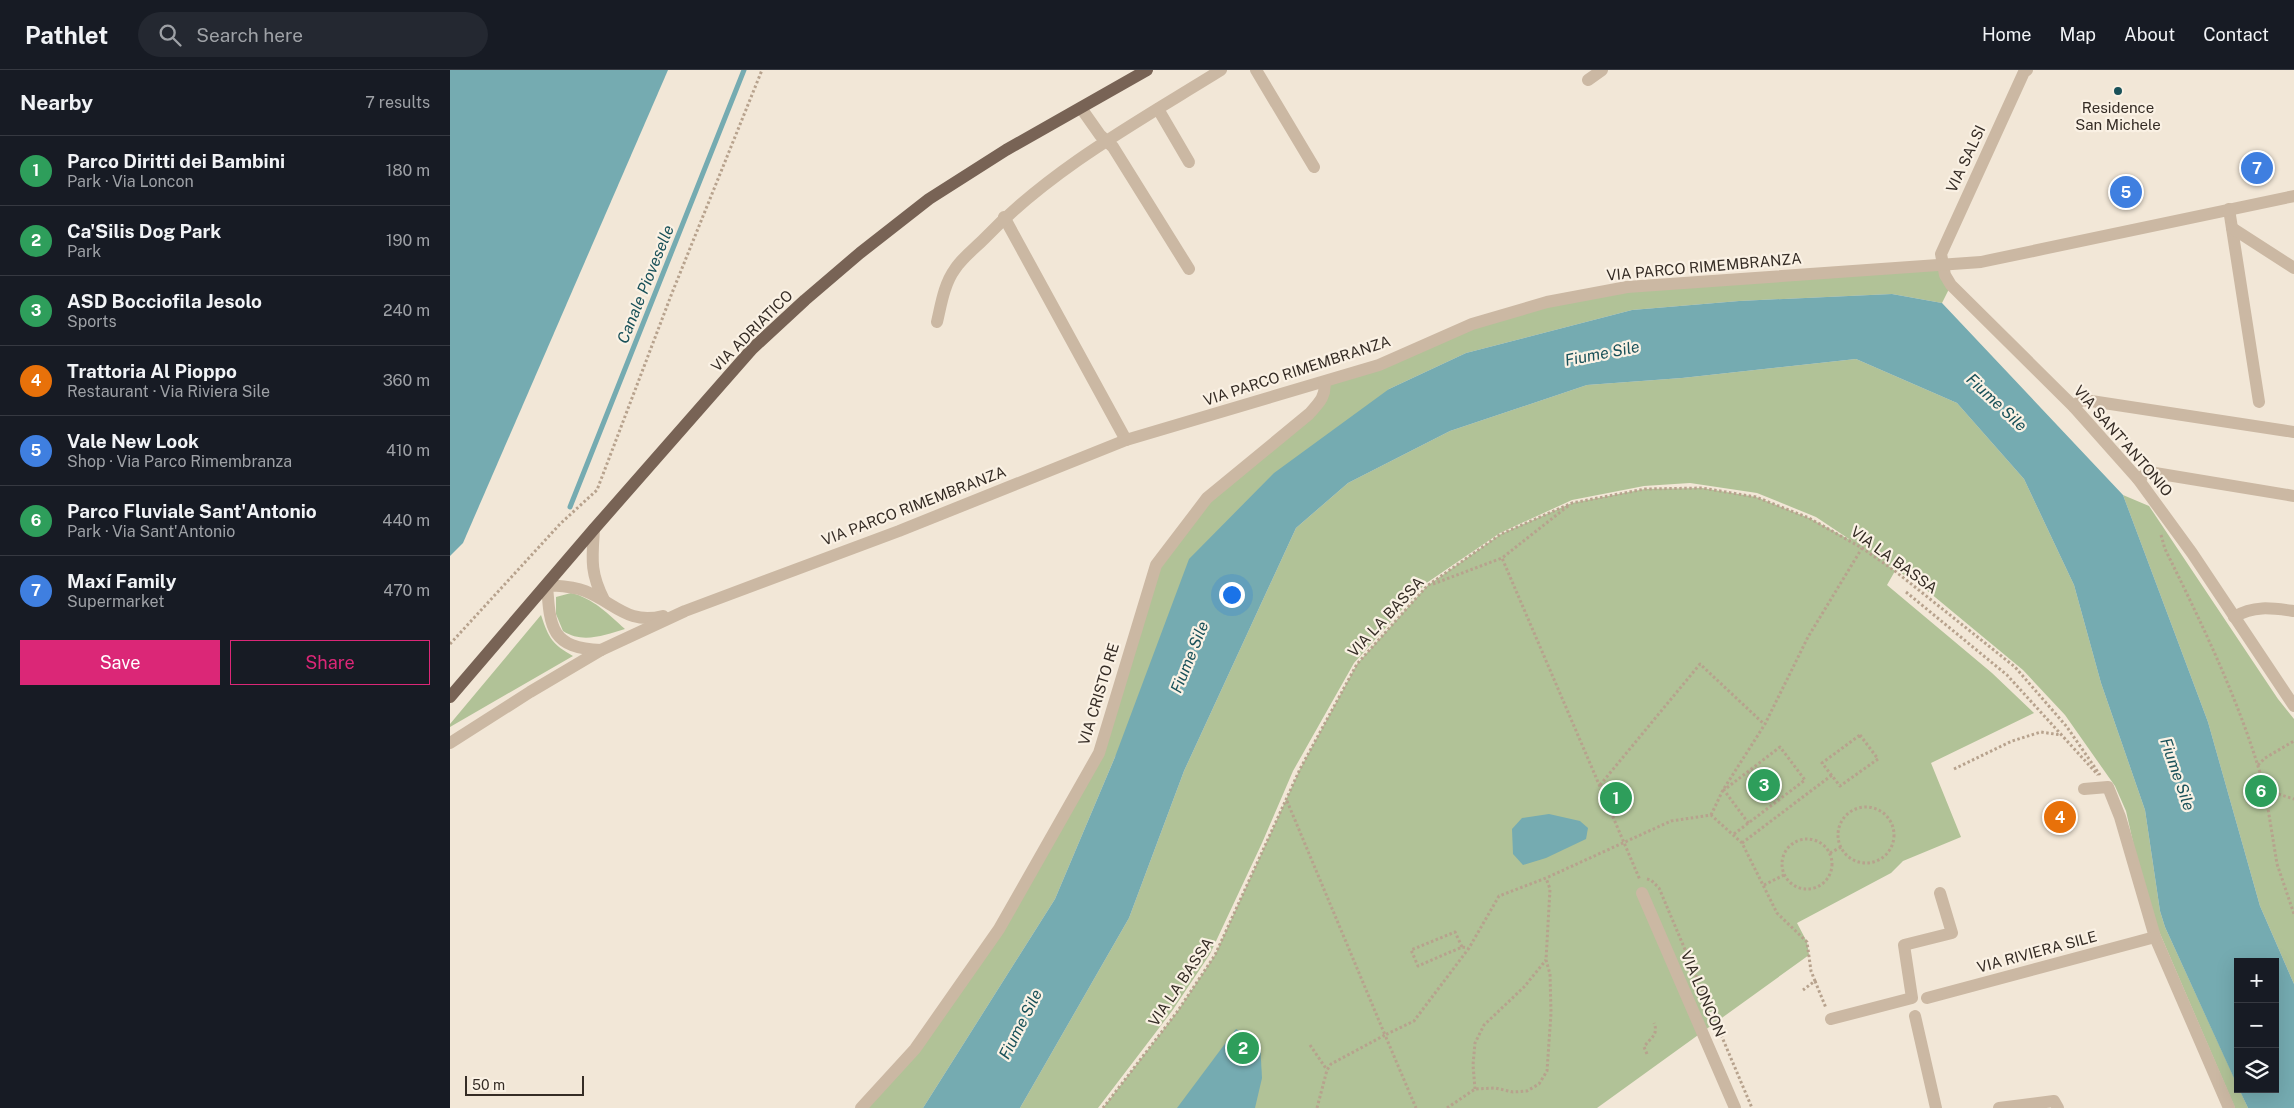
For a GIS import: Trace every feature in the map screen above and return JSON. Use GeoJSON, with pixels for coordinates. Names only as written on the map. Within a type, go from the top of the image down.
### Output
{"type":"FeatureCollection","features":[{"type":"Feature","properties":{"kind":"main road","name":"VIA ADRIATICO"},"geometry":{"type":"LineString","coordinates":[[450,697],[752,349],[805,300],[860,253],[929,199],[1006,150],[1147,70]]}},
{"type":"Feature","properties":{"kind":"street"},"geometry":{"type":"LineString","coordinates":[[937,322],[945,290],[955,269],[1004,218],[1043,184],[1105,141],[1221,70]]}},
{"type":"Feature","properties":{"kind":"street"},"geometry":{"type":"LineString","coordinates":[[1256,70],[1314,166]]}},
{"type":"Feature","properties":{"kind":"street"},"geometry":{"type":"LineString","coordinates":[[1588,80],[1602,70]]}},
{"type":"Feature","properties":{"kind":"street","name":"VIA SALSI"},"geometry":{"type":"LineString","coordinates":[[1942,264],[1941,254],[2024,71]]}},
{"type":"Feature","properties":{"kind":"street"},"geometry":{"type":"LineString","coordinates":[[1081,108],[1105,141],[1113,147],[1189,268]]}},
{"type":"Feature","properties":{"kind":"street"},"geometry":{"type":"LineString","coordinates":[[1158,109],[1190,162]]}},
{"type":"Feature","properties":{"kind":"street","name":"VIA PARCO RIMEMBRANZA"},"geometry":{"type":"LineString","coordinates":[[450,742],[601,650],[685,611],[899,531],[1126,440],[1379,365],[1472,324],[1546,302],[1618,288],[1981,262],[2294,196]]}},
{"type":"Feature","properties":{"kind":"street"},"geometry":{"type":"LineString","coordinates":[[2229,210],[2259,402]]}},
{"type":"Feature","properties":{"kind":"street"},"geometry":{"type":"LineString","coordinates":[[1004,218],[1126,440]]}},
{"type":"Feature","properties":{"kind":"street"},"geometry":{"type":"LineString","coordinates":[[2232,228],[2294,268]]}},
{"type":"Feature","properties":{"kind":"street","name":"VIA SANT'ANTONIO"},"geometry":{"type":"LineString","coordinates":[[1942,264],[1945,275],[1951,285],[2074,407],[2138,479],[2192,553],[2294,706]]}},
{"type":"Feature","properties":{"kind":"street","name":"VIA CRISTO RE"},"geometry":{"type":"LineString","coordinates":[[861,1108],[915,1049],[999,929],[1099,753],[1156,565],[1207,498],[1309,414],[1320,402],[1326,390],[1324,382]]}},
{"type":"Feature","properties":{"kind":"street"},"geometry":{"type":"LineString","coordinates":[[2074,407],[2081,400],[2091,401],[2294,432]]}},
{"type":"Feature","properties":{"kind":"street"},"geometry":{"type":"LineString","coordinates":[[2138,479],[2146,474],[2155,473],[2294,496]]}},
{"type":"Feature","properties":{"kind":"street"},"geometry":{"type":"LineString","coordinates":[[594,529],[592,569],[595,582],[604,600]]}},
{"type":"Feature","properties":{"kind":"street"},"geometry":{"type":"LineString","coordinates":[[547,585],[550,618],[557,637],[566,644],[576,647],[601,650]]}},
{"type":"Feature","properties":{"kind":"street","name":"VIA PARCO RIMEMBRANZA"},"geometry":{"type":"LineString","coordinates":[[547,585],[574,587],[604,600],[624,614],[637,618],[652,619],[685,611]]}},
{"type":"Feature","properties":{"kind":"street"},"geometry":{"type":"LineString","coordinates":[[2234,617],[2251,609],[2265,607],[2294,611]]}},
{"type":"Feature","properties":{"kind":"street"},"geometry":{"type":"LineString","coordinates":[[2084,789],[2108,787],[2120,818],[2155,937],[2229,1108]]}},
{"type":"Feature","properties":{"kind":"street","name":"VIA LONCON"},"geometry":{"type":"LineString","coordinates":[[1641,887],[1735,1108]]}},
{"type":"Feature","properties":{"kind":"street"},"geometry":{"type":"LineString","coordinates":[[1831,1019],[1912,998],[1904,945],[1952,933],[1940,893]]}},
{"type":"Feature","properties":{"kind":"street","name":"VIA RIVIERA SILE"},"geometry":{"type":"LineString","coordinates":[[1927,998],[2155,937]]}},
{"type":"Feature","properties":{"kind":"street"},"geometry":{"type":"LineString","coordinates":[[1915,1016],[1936,1108]]}},
{"type":"Feature","properties":{"kind":"street"},"geometry":{"type":"LineString","coordinates":[[1999,1108],[2054,1101],[2058,1108]]}},
{"type":"Feature","properties":{"kind":"path"},"geometry":{"type":"LineString","coordinates":[[450,644],[560,524],[597,490],[672,293],[762,70]]}},
{"type":"Feature","properties":{"kind":"path","name":"VIA LA BASSA"},"geometry":{"type":"LineString","coordinates":[[1103,1108],[1177,1012],[1215,955],[1300,770],[1357,664],[1427,586],[1501,534],[1572,502],[1645,489],[1702,488],[1756,497],[1809,518],[1862,548],[1895,571],[2015,667],[2067,727],[2108,787]]}},
{"type":"Feature","properties":{"kind":"path"},"geometry":{"type":"LineString","coordinates":[[1427,586],[1502,558],[1572,502]]}},
{"type":"Feature","properties":{"kind":"path"},"geometry":{"type":"LineString","coordinates":[[2160,531],[2165,548],[2226,679],[2258,765],[2265,790],[2277,864],[2294,914]]}},
{"type":"Feature","properties":{"kind":"path"},"geometry":{"type":"LineString","coordinates":[[1711,814],[1764,724],[1808,637],[1862,548]]}},
{"type":"Feature","properties":{"kind":"path"},"geometry":{"type":"LineString","coordinates":[[1502,558],[1625,842],[1641,887]]}},
{"type":"Feature","properties":{"kind":"path"},"geometry":{"type":"LineString","coordinates":[[1906,592],[2007,675],[2108,787]]}},
{"type":"Feature","properties":{"kind":"path"},"geometry":{"type":"LineString","coordinates":[[1600,785],[1700,664],[1764,724]]}},
{"type":"Feature","properties":{"kind":"path"},"geometry":{"type":"LineString","coordinates":[[1954,769],[2012,741],[2033,734],[2041,732],[2061,735]]}},
{"type":"Feature","properties":{"kind":"path"},"geometry":{"type":"LineString","coordinates":[[1860,735],[1878,759],[1840,786],[1832,775],[1822,763],[1860,735]]}},
{"type":"Feature","properties":{"kind":"path"},"geometry":{"type":"LineString","coordinates":[[2258,765],[2265,758],[2294,741]]}},
{"type":"Feature","properties":{"kind":"path"},"geometry":{"type":"LineString","coordinates":[[1724,790],[1780,747],[1806,780],[1734,834]]}},
{"type":"Feature","properties":{"kind":"path"},"geometry":{"type":"LineString","coordinates":[[1742,843],[1832,775]]}},
{"type":"Feature","properties":{"kind":"path"},"geometry":{"type":"LineString","coordinates":[[1724,790],[1749,824]]}},
{"type":"Feature","properties":{"kind":"path"},"geometry":{"type":"LineString","coordinates":[[2265,790],[2294,799]]}},
{"type":"Feature","properties":{"kind":"path"},"geometry":{"type":"LineString","coordinates":[[1287,800],[1416,1108]]}},
{"type":"Feature","properties":{"kind":"path"},"geometry":{"type":"LineString","coordinates":[[1859,808],[1873,808],[1884,813],[1891,822],[1894,833],[1892,845],[1887,853],[1878,860],[1867,863],[1858,861],[1848,855],[1841,847],[1840,828],[1844,819],[1852,811],[1859,808]]}},
{"type":"Feature","properties":{"kind":"path"},"geometry":{"type":"LineString","coordinates":[[1317,1108],[1327,1070],[1331,1064],[1385,1034],[1414,1021],[1469,948],[1499,896],[1546,878],[1670,821],[1711,814]]}},
{"type":"Feature","properties":{"kind":"path"},"geometry":{"type":"LineString","coordinates":[[1711,814],[1742,843],[1777,913],[1807,942],[1811,972],[1831,1019]]}},
{"type":"Feature","properties":{"kind":"path"},"geometry":{"type":"LineString","coordinates":[[1803,838],[1815,839],[1822,843],[1830,853],[1831,872],[1826,880],[1817,887],[1804,889],[1797,887],[1788,881],[1784,875],[1781,863],[1783,855],[1786,848],[1796,840],[1803,838]]}},
{"type":"Feature","properties":{"kind":"path"},"geometry":{"type":"LineString","coordinates":[[1830,853],[1841,847]]}},
{"type":"Feature","properties":{"kind":"path"},"geometry":{"type":"LineString","coordinates":[[1764,885],[1784,875]]}},
{"type":"Feature","properties":{"kind":"path"},"geometry":{"type":"LineString","coordinates":[[1447,1108],[1475,1089],[1495,1088],[1513,1092],[1527,1091],[1539,1084],[1547,1071],[1551,1013],[1550,974],[1546,960],[1550,890],[1546,878]]}},
{"type":"Feature","properties":{"kind":"path"},"geometry":{"type":"LineString","coordinates":[[1663,898],[1752,1108]]}},
{"type":"Feature","properties":{"kind":"path"},"geometry":{"type":"LineString","coordinates":[[1462,948],[1455,932],[1411,950],[1418,966],[1462,948],[1469,948]]}},
{"type":"Feature","properties":{"kind":"path"},"geometry":{"type":"LineString","coordinates":[[1475,1089],[1473,1065],[1475,1042],[1484,1025],[1524,988],[1546,960]]}},
{"type":"Feature","properties":{"kind":"path"},"geometry":{"type":"LineString","coordinates":[[1803,990],[1815,981]]}},
{"type":"Feature","properties":{"kind":"path"},"geometry":{"type":"LineString","coordinates":[[1647,1054],[1644,1047],[1655,1035],[1657,1029],[1654,1023]]}},
{"type":"Feature","properties":{"kind":"path"},"geometry":{"type":"LineString","coordinates":[[1310,1045],[1327,1070]]}},
{"type":"Feature","properties":{"kind":"green space"},"geometry":{"type":"Polygon","coordinates":[[[1942,264],[1951,285],[1942,303],[1892,294],[1739,301],[1632,310],[1466,353],[1389,389],[1115,757],[1055,899],[923,1108],[861,1108],[915,1049],[999,929],[1099,753],[1156,565],[1207,498],[1309,414],[1324,382],[1472,324],[1627,287],[1942,264]]]}},
{"type":"Feature","properties":{"kind":"green space"},"geometry":{"type":"Polygon","coordinates":[[[1856,359],[1957,403],[2024,479],[2074,585],[2101,683],[2145,810],[2160,911],[2165,927],[2234,1077],[2234,1093],[2241,1093],[2248,1108],[2235,1108],[2158,929],[2140,873],[2126,811],[2115,786],[2065,715],[2023,670],[1924,588],[1881,560],[1895,571],[1887,585],[1992,673],[2034,713],[1931,763],[1961,837],[1903,861],[1891,873],[1797,923],[1807,942],[1809,955],[1597,1108],[1103,1108],[1177,1012],[1215,955],[1300,769],[1357,664],[1427,586],[1501,534],[1572,503],[1645,489],[1702,488],[1756,497],[1809,518],[1852,541],[1816,517],[1757,493],[1690,483],[1644,486],[1572,500],[1500,533],[1425,584],[1354,663],[1293,771],[1262,843],[1210,954],[1172,1011],[1098,1108],[1020,1108],[1129,918],[1184,771],[1296,528],[1348,483],[1450,431],[1587,385],[1682,378],[1856,359]]]}},
{"type":"Feature","properties":{"kind":"green space"},"geometry":{"type":"Polygon","coordinates":[[[2123,495],[2149,506],[2278,699],[2294,719],[2294,984],[2260,906],[2208,722],[2123,495]]]}},
{"type":"Feature","properties":{"kind":"green space"},"geometry":{"type":"Polygon","coordinates":[[[571,593],[593,603],[625,629],[586,638],[563,631],[556,614],[556,597],[571,593]]]}},
{"type":"Feature","properties":{"kind":"green space"},"geometry":{"type":"Polygon","coordinates":[[[541,615],[552,640],[560,648],[573,656],[450,727],[450,724],[541,615]]]}},
{"type":"Feature","properties":{"kind":"water"},"geometry":{"type":"Polygon","coordinates":[[[450,70],[668,70],[463,543],[450,556],[450,70]]]}},
{"type":"Feature","properties":{"kind":"water","name":"Fiume Sile"},"geometry":{"type":"Polygon","coordinates":[[[1892,294],[1942,303],[2123,495],[2208,722],[2260,906],[2294,984],[2294,1108],[2248,1108],[2241,1093],[2279,1093],[2279,958],[2234,958],[2234,1078],[2165,927],[2160,911],[2145,810],[2101,683],[2074,585],[2024,479],[1957,403],[1856,359],[1682,378],[1587,385],[1450,431],[1348,483],[1296,528],[1184,771],[1129,918],[1020,1108],[923,1108],[1055,899],[1115,757],[1189,559],[1274,473],[1389,389],[1466,353],[1632,310],[1739,301],[1892,294]]]}},
{"type":"Feature","properties":{"kind":"water"},"geometry":{"type":"Polygon","coordinates":[[[1549,814],[1580,821],[1588,828],[1586,839],[1546,858],[1523,865],[1513,854],[1512,829],[1522,818],[1549,814]]]}},
{"type":"Feature","properties":{"kind":"water"},"geometry":{"type":"Polygon","coordinates":[[[1236,1029],[1260,1042],[1262,1078],[1255,1108],[1177,1108],[1236,1029]]]}},
{"type":"Feature","properties":{"kind":"waterway","name":"Canale Pioveselle"},"geometry":{"type":"LineString","coordinates":[[570,507],[744,70]]}},
{"type":"Feature","properties":{"kind":"place","name":"Residence San Michele"},"geometry":{"type":"Point","coordinates":[2118,91]}},
{"type":"Feature","properties":{"kind":"place","name":"Maxí Family"},"geometry":{"type":"Point","coordinates":[2257,168]}},
{"type":"Feature","properties":{"kind":"place","name":"Vale New Look"},"geometry":{"type":"Point","coordinates":[2126,192]}},
{"type":"Feature","properties":{"kind":"place","name":"ASD Bocciofila Jesolo"},"geometry":{"type":"Point","coordinates":[1764,785]}},
{"type":"Feature","properties":{"kind":"place","name":"Parco Fluviale Sant'Antonio"},"geometry":{"type":"Point","coordinates":[2261,791]}},
{"type":"Feature","properties":{"kind":"place","name":"Parco Diritti dei Bambini"},"geometry":{"type":"Point","coordinates":[1616,798]}},
{"type":"Feature","properties":{"kind":"place","name":"Trattoria Al Pioppo"},"geometry":{"type":"Point","coordinates":[2060,817]}},
{"type":"Feature","properties":{"kind":"place","name":"Ca'Silis Dog Park"},"geometry":{"type":"Point","coordinates":[1243,1048]}}]}
